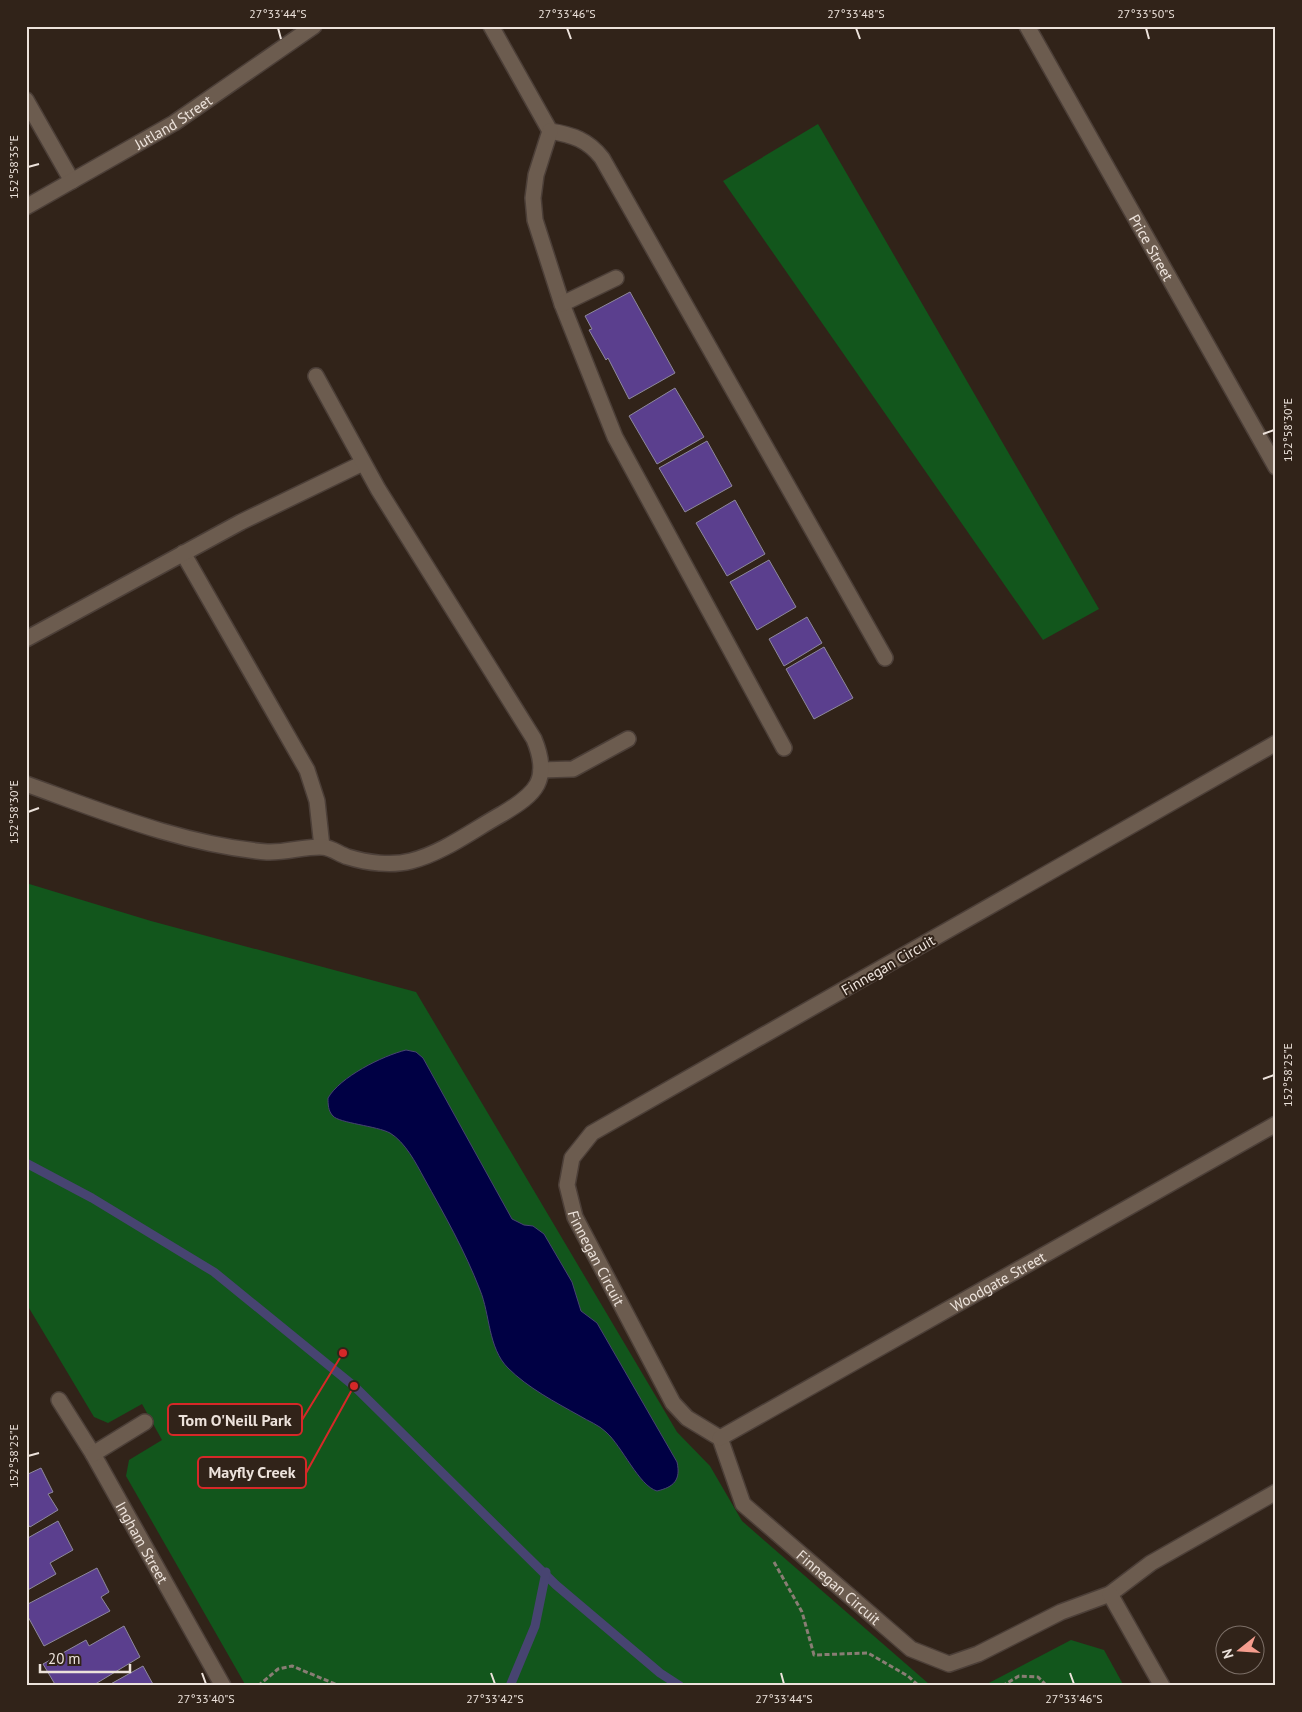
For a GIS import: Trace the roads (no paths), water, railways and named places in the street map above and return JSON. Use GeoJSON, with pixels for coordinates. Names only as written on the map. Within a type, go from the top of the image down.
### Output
{"type":"FeatureCollection","features":[{"type":"Feature","properties":{"kind":"street","name":"Jutland Street"},"geometry":{"type":"LineString","coordinates":[[26,207],[174,123],[314,26]]}},
{"type":"Feature","properties":{"kind":"street"},"geometry":{"type":"LineString","coordinates":[[491,26],[550,131],[582,140],[594,147],[602,158],[886,658]]}},
{"type":"Feature","properties":{"kind":"street","name":"Price Street"},"geometry":{"type":"LineString","coordinates":[[1027,26],[1276,467]]}},
{"type":"Feature","properties":{"kind":"street"},"geometry":{"type":"LineString","coordinates":[[26,100],[72,181]]}},
{"type":"Feature","properties":{"kind":"street"},"geometry":{"type":"LineString","coordinates":[[550,131],[536,175],[533,198],[535,220],[562,304],[615,437],[784,748]]}},
{"type":"Feature","properties":{"kind":"street"},"geometry":{"type":"LineString","coordinates":[[562,304],[616,278]]}},
{"type":"Feature","properties":{"kind":"street"},"geometry":{"type":"LineString","coordinates":[[26,784],[142,825],[211,842],[265,852],[283,852],[322,847],[349,857],[396,864],[423,858],[530,796],[540,781],[541,770],[534,739],[363,463],[316,376]]}},
{"type":"Feature","properties":{"kind":"street"},"geometry":{"type":"LineString","coordinates":[[26,639],[184,553],[363,463]]}},
{"type":"Feature","properties":{"kind":"street"},"geometry":{"type":"LineString","coordinates":[[184,553],[307,770],[317,801],[322,847]]}},
{"type":"Feature","properties":{"kind":"street"},"geometry":{"type":"LineString","coordinates":[[541,770],[573,769],[628,738]]}},
{"type":"Feature","properties":{"kind":"street","name":"Finnegan Circuit"},"geometry":{"type":"LineString","coordinates":[[1276,743],[592,1133],[572,1158],[567,1185],[579,1226],[673,1403],[688,1418],[720,1438],[743,1504],[911,1649],[949,1664],[978,1654],[1061,1612],[1110,1594],[1151,1563],[1276,1492]]}},
{"type":"Feature","properties":{"kind":"street","name":"Woodgate Street"},"geometry":{"type":"LineString","coordinates":[[720,1438],[1276,1124]]}},
{"type":"Feature","properties":{"kind":"street","name":"Ingham Street"},"geometry":{"type":"LineString","coordinates":[[58,1400],[93,1454],[223,1686]]}},
{"type":"Feature","properties":{"kind":"street"},"geometry":{"type":"LineString","coordinates":[[93,1454],[145,1422]]}},
{"type":"Feature","properties":{"kind":"street"},"geometry":{"type":"LineString","coordinates":[[1110,1594],[1162,1686]]}},
{"type":"Feature","properties":{"kind":"waterway"},"geometry":{"type":"LineString","coordinates":[[26,1163],[92,1198],[214,1272],[354,1386],[556,1585],[660,1673],[680,1686]]}},
{"type":"Feature","properties":{"kind":"waterway"},"geometry":{"type":"LineString","coordinates":[[510,1686],[535,1626],[546,1572]]}},
{"type":"Feature","properties":{"kind":"place","name":"Tom O'Neill Park"},"geometry":{"type":"Point","coordinates":[343,1353]}},
{"type":"Feature","properties":{"kind":"place","name":"Mayfly Creek"},"geometry":{"type":"Point","coordinates":[354,1386]}}]}
